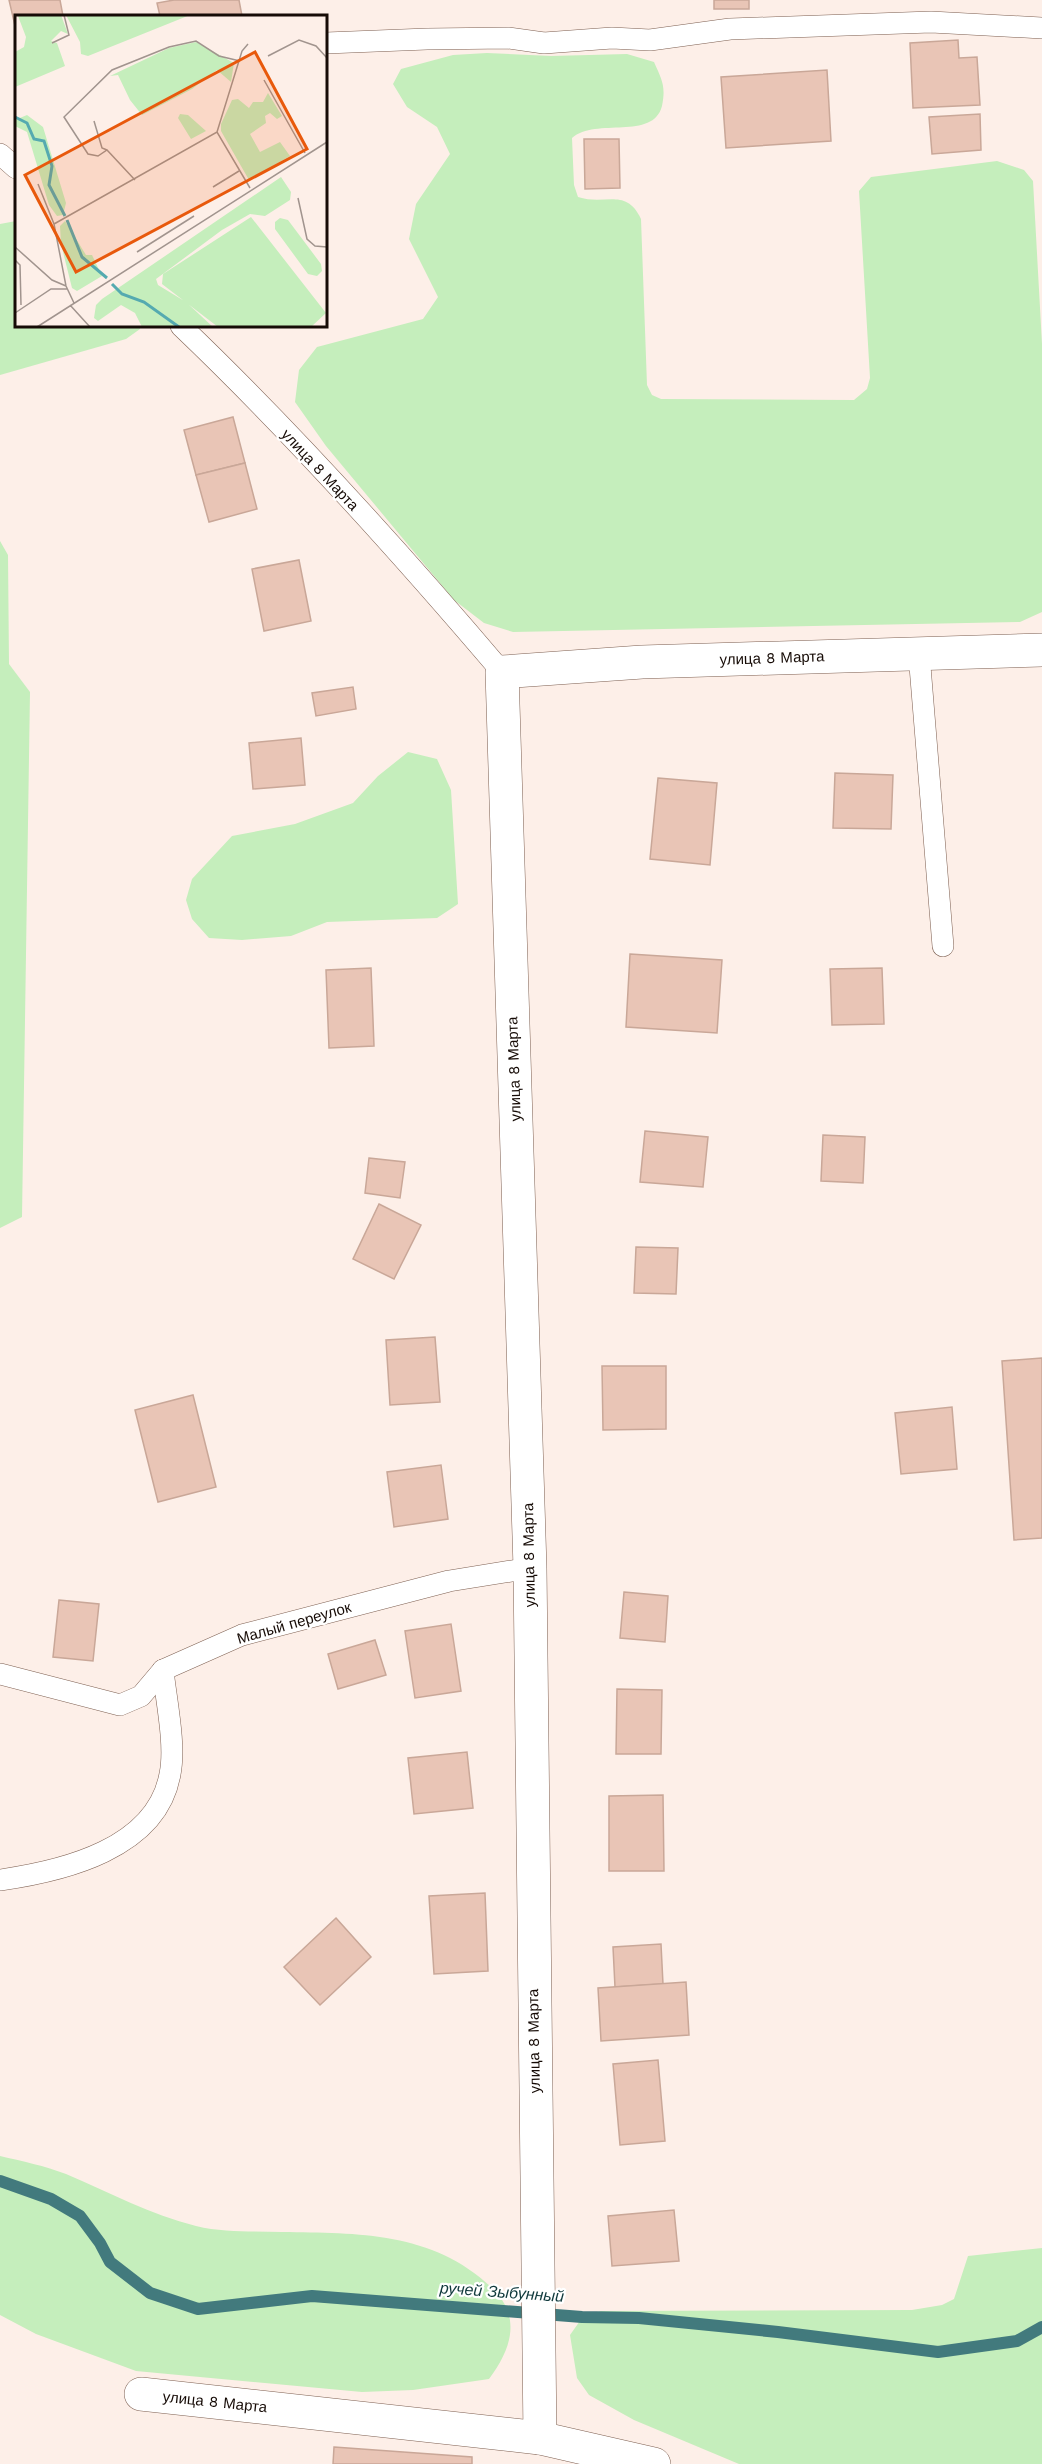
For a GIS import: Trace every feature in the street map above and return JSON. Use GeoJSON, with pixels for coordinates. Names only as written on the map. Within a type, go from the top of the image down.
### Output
{"type":"FeatureCollection","features":[{"type":"Feature","properties":{"kind":"street","name":"улица 8 Марта"},"geometry":{"type":"LineString","coordinates":[[540,2438],[537,2339],[530,1568],[502,672],[642,662],[1042,650]]}},
{"type":"Feature","properties":{"kind":"street","name":"улица 8 Марта"},"geometry":{"type":"LineString","coordinates":[[141,2394],[540,2438],[654,2464]]}},
{"type":"Feature","properties":{"kind":"lane"},"geometry":{"type":"LineString","coordinates":[[327,43],[508,38],[544,43],[612,38],[650,40],[730,29],[932,22],[1042,28]]}},
{"type":"Feature","properties":{"kind":"lane","name":"улица 8 Марта"},"geometry":{"type":"LineString","coordinates":[[182,327],[217,360],[384,538],[502,672]]}},
{"type":"Feature","properties":{"kind":"lane"},"geometry":{"type":"LineString","coordinates":[[920,654],[943,946]]}},
{"type":"Feature","properties":{"kind":"lane","name":"Малый переулок"},"geometry":{"type":"LineString","coordinates":[[163,1670],[242,1635],[449,1581],[530,1568]]}},
{"type":"Feature","properties":{"kind":"lane"},"geometry":{"type":"LineString","coordinates":[[0,1674],[120,1705],[141,1696],[163,1670]]}},
{"type":"Feature","properties":{"kind":"lane"},"geometry":{"type":"LineString","coordinates":[[0,1880],[44,1874],[110,1850],[135,1832],[162,1800],[171,1773],[163,1670]]}},
{"type":"Feature","properties":{"kind":"green space"},"geometry":{"type":"Polygon","coordinates":[[[487,53],[551,56],[627,54],[654,62],[663,88],[662,106],[657,117],[648,123],[636,126],[595,129],[582,132],[572,138],[574,185],[578,197],[622,200],[635,209],[641,219],[647,385],[652,395],[661,399],[854,400],[867,389],[870,378],[859,191],[871,177],[997,161],[1024,170],[1033,181],[1042,344],[1042,612],[1020,622],[513,632],[484,623],[454,600],[326,446],[295,402],[299,370],[317,347],[423,319],[438,297],[409,239],[416,204],[450,154],[437,127],[407,107],[393,84],[401,69],[453,55],[487,53]]]}},
{"type":"Feature","properties":{"kind":"green space"},"geometry":{"type":"Polygon","coordinates":[[[15,221],[15,327],[140,327],[140,329],[126,339],[0,375],[0,224],[15,221]]]}},
{"type":"Feature","properties":{"kind":"green space"},"geometry":{"type":"Polygon","coordinates":[[[0,541],[8,555],[9,664],[30,692],[22,1217],[0,1228],[0,541]]]}},
{"type":"Feature","properties":{"kind":"green space"},"geometry":{"type":"Polygon","coordinates":[[[408,752],[437,759],[451,790],[458,904],[437,918],[327,922],[291,936],[242,940],[209,938],[192,919],[186,900],[192,879],[232,836],[295,824],[353,803],[378,776],[408,752]]]}},
{"type":"Feature","properties":{"kind":"green space"},"geometry":{"type":"Polygon","coordinates":[[[0,2156],[58,2171],[146,2209],[196,2226],[228,2231],[366,2235],[393,2239],[445,2255],[468,2269],[501,2298],[510,2321],[508,2344],[489,2379],[413,2390],[362,2392],[136,2371],[36,2334],[0,2315],[0,2156]]]}},
{"type":"Feature","properties":{"kind":"green space"},"geometry":{"type":"Polygon","coordinates":[[[1042,2248],[1042,2464],[739,2464],[634,2420],[589,2395],[577,2378],[570,2335],[582,2318],[601,2311],[912,2310],[942,2305],[954,2299],[968,2256],[1042,2248]]]}},
{"type":"Feature","properties":{"kind":"building"},"geometry":{"type":"Polygon","coordinates":[[[9,0],[60,0],[63,15],[15,15],[15,26],[9,0]]]}},
{"type":"Feature","properties":{"kind":"building"},"geometry":{"type":"Polygon","coordinates":[[[174,0],[239,0],[242,15],[160,15],[157,3],[174,0]]]}},
{"type":"Feature","properties":{"kind":"building"},"geometry":{"type":"Polygon","coordinates":[[[714,0],[749,0],[749,9],[714,9],[714,0]]]}},
{"type":"Feature","properties":{"kind":"building"},"geometry":{"type":"Polygon","coordinates":[[[958,40],[959,58],[977,57],[980,105],[913,108],[910,43],[958,40]]]}},
{"type":"Feature","properties":{"kind":"building"},"geometry":{"type":"Polygon","coordinates":[[[827,70],[831,141],[726,148],[721,77],[827,70]]]}},
{"type":"Feature","properties":{"kind":"building"},"geometry":{"type":"Polygon","coordinates":[[[980,114],[981,150],[932,154],[929,117],[980,114]]]}},
{"type":"Feature","properties":{"kind":"building"},"geometry":{"type":"Polygon","coordinates":[[[584,139],[619,139],[620,188],[585,189],[584,139]]]}},
{"type":"Feature","properties":{"kind":"building"},"geometry":{"type":"Polygon","coordinates":[[[233,417],[245,463],[196,475],[184,430],[233,417]]]}},
{"type":"Feature","properties":{"kind":"building"},"geometry":{"type":"Polygon","coordinates":[[[245,463],[257,509],[209,522],[196,475],[245,463]]]}},
{"type":"Feature","properties":{"kind":"building"},"geometry":{"type":"Polygon","coordinates":[[[299,560],[311,621],[264,631],[252,569],[299,560]]]}},
{"type":"Feature","properties":{"kind":"building"},"geometry":{"type":"Polygon","coordinates":[[[353,687],[356,709],[316,716],[312,693],[353,687]]]}},
{"type":"Feature","properties":{"kind":"building"},"geometry":{"type":"Polygon","coordinates":[[[301,738],[305,785],[253,789],[249,743],[301,738]]]}},
{"type":"Feature","properties":{"kind":"building"},"geometry":{"type":"Polygon","coordinates":[[[835,773],[893,775],[891,829],[833,828],[835,773]]]}},
{"type":"Feature","properties":{"kind":"building"},"geometry":{"type":"Polygon","coordinates":[[[658,778],[717,783],[710,865],[650,859],[658,778]]]}},
{"type":"Feature","properties":{"kind":"building"},"geometry":{"type":"Polygon","coordinates":[[[630,954],[722,960],[717,1033],[626,1027],[630,954]]]}},
{"type":"Feature","properties":{"kind":"building"},"geometry":{"type":"Polygon","coordinates":[[[371,968],[374,1046],[329,1048],[326,970],[371,968]]]}},
{"type":"Feature","properties":{"kind":"building"},"geometry":{"type":"Polygon","coordinates":[[[882,968],[884,1024],[832,1025],[830,969],[882,968]]]}},
{"type":"Feature","properties":{"kind":"building"},"geometry":{"type":"Polygon","coordinates":[[[645,1131],[708,1137],[703,1187],[640,1182],[645,1131]]]}},
{"type":"Feature","properties":{"kind":"building"},"geometry":{"type":"Polygon","coordinates":[[[823,1135],[865,1137],[863,1183],[821,1181],[823,1135]]]}},
{"type":"Feature","properties":{"kind":"building"},"geometry":{"type":"Polygon","coordinates":[[[369,1158],[405,1162],[400,1198],[365,1193],[369,1158]]]}},
{"type":"Feature","properties":{"kind":"building"},"geometry":{"type":"Polygon","coordinates":[[[379,1204],[421,1225],[394,1279],[353,1259],[379,1204]]]}},
{"type":"Feature","properties":{"kind":"building"},"geometry":{"type":"Polygon","coordinates":[[[636,1247],[678,1248],[676,1294],[634,1293],[636,1247]]]}},
{"type":"Feature","properties":{"kind":"building"},"geometry":{"type":"Polygon","coordinates":[[[435,1337],[440,1402],[390,1405],[386,1340],[435,1337]]]}},
{"type":"Feature","properties":{"kind":"building"},"geometry":{"type":"Polygon","coordinates":[[[1042,1358],[1042,1538],[1014,1540],[1002,1361],[1042,1358]]]}},
{"type":"Feature","properties":{"kind":"building"},"geometry":{"type":"Polygon","coordinates":[[[602,1366],[666,1366],[666,1429],[603,1430],[602,1366]]]}},
{"type":"Feature","properties":{"kind":"building"},"geometry":{"type":"Polygon","coordinates":[[[193,1395],[216,1487],[158,1502],[135,1410],[193,1395]]]}},
{"type":"Feature","properties":{"kind":"building"},"geometry":{"type":"Polygon","coordinates":[[[952,1407],[957,1469],[901,1474],[895,1413],[952,1407]]]}},
{"type":"Feature","properties":{"kind":"building"},"geometry":{"type":"Polygon","coordinates":[[[441,1465],[448,1519],[394,1527],[387,1472],[441,1465]]]}},
{"type":"Feature","properties":{"kind":"building"},"geometry":{"type":"Polygon","coordinates":[[[624,1592],[668,1596],[665,1642],[620,1638],[624,1592]]]}},
{"type":"Feature","properties":{"kind":"building"},"geometry":{"type":"Polygon","coordinates":[[[59,1600],[99,1604],[93,1661],[53,1657],[59,1600]]]}},
{"type":"Feature","properties":{"kind":"building"},"geometry":{"type":"Polygon","coordinates":[[[451,1624],[461,1691],[415,1698],[405,1631],[451,1624]]]}},
{"type":"Feature","properties":{"kind":"building"},"geometry":{"type":"Polygon","coordinates":[[[375,1640],[386,1675],[338,1689],[328,1654],[375,1640]]]}},
{"type":"Feature","properties":{"kind":"building"},"geometry":{"type":"Polygon","coordinates":[[[617,1689],[662,1690],[661,1754],[616,1754],[617,1689]]]}},
{"type":"Feature","properties":{"kind":"building"},"geometry":{"type":"Polygon","coordinates":[[[467,1752],[473,1808],[414,1814],[408,1758],[467,1752]]]}},
{"type":"Feature","properties":{"kind":"building"},"geometry":{"type":"Polygon","coordinates":[[[663,1795],[664,1871],[609,1871],[609,1796],[663,1795]]]}},
{"type":"Feature","properties":{"kind":"building"},"geometry":{"type":"Polygon","coordinates":[[[485,1893],[488,1971],[434,1974],[429,1896],[485,1893]]]}},
{"type":"Feature","properties":{"kind":"building"},"geometry":{"type":"Polygon","coordinates":[[[336,1918],[371,1957],[320,2005],[284,1967],[336,1918]]]}},
{"type":"Feature","properties":{"kind":"building"},"geometry":{"type":"Polygon","coordinates":[[[661,1944],[663,1984],[615,1987],[613,1947],[661,1944]]]}},
{"type":"Feature","properties":{"kind":"building"},"geometry":{"type":"Polygon","coordinates":[[[686,1982],[689,2035],[601,2041],[598,1988],[686,1982]]]}},
{"type":"Feature","properties":{"kind":"building"},"geometry":{"type":"Polygon","coordinates":[[[658,2060],[665,2141],[620,2145],[613,2064],[658,2060]]]}},
{"type":"Feature","properties":{"kind":"building"},"geometry":{"type":"Polygon","coordinates":[[[674,2210],[679,2261],[612,2266],[608,2216],[674,2210]]]}},
{"type":"Feature","properties":{"kind":"building"},"geometry":{"type":"Polygon","coordinates":[[[334,2447],[472,2457],[472,2464],[333,2464],[334,2447]]]}},
{"type":"Feature","properties":{"kind":"waterway","name":"ручей Зыбунный"},"geometry":{"type":"LineString","coordinates":[[0,2181],[51,2199],[80,2216],[100,2243],[110,2262],[150,2293],[198,2309],[312,2296],[582,2317],[639,2318],[938,2352],[1017,2341],[1042,2327]]}}]}
